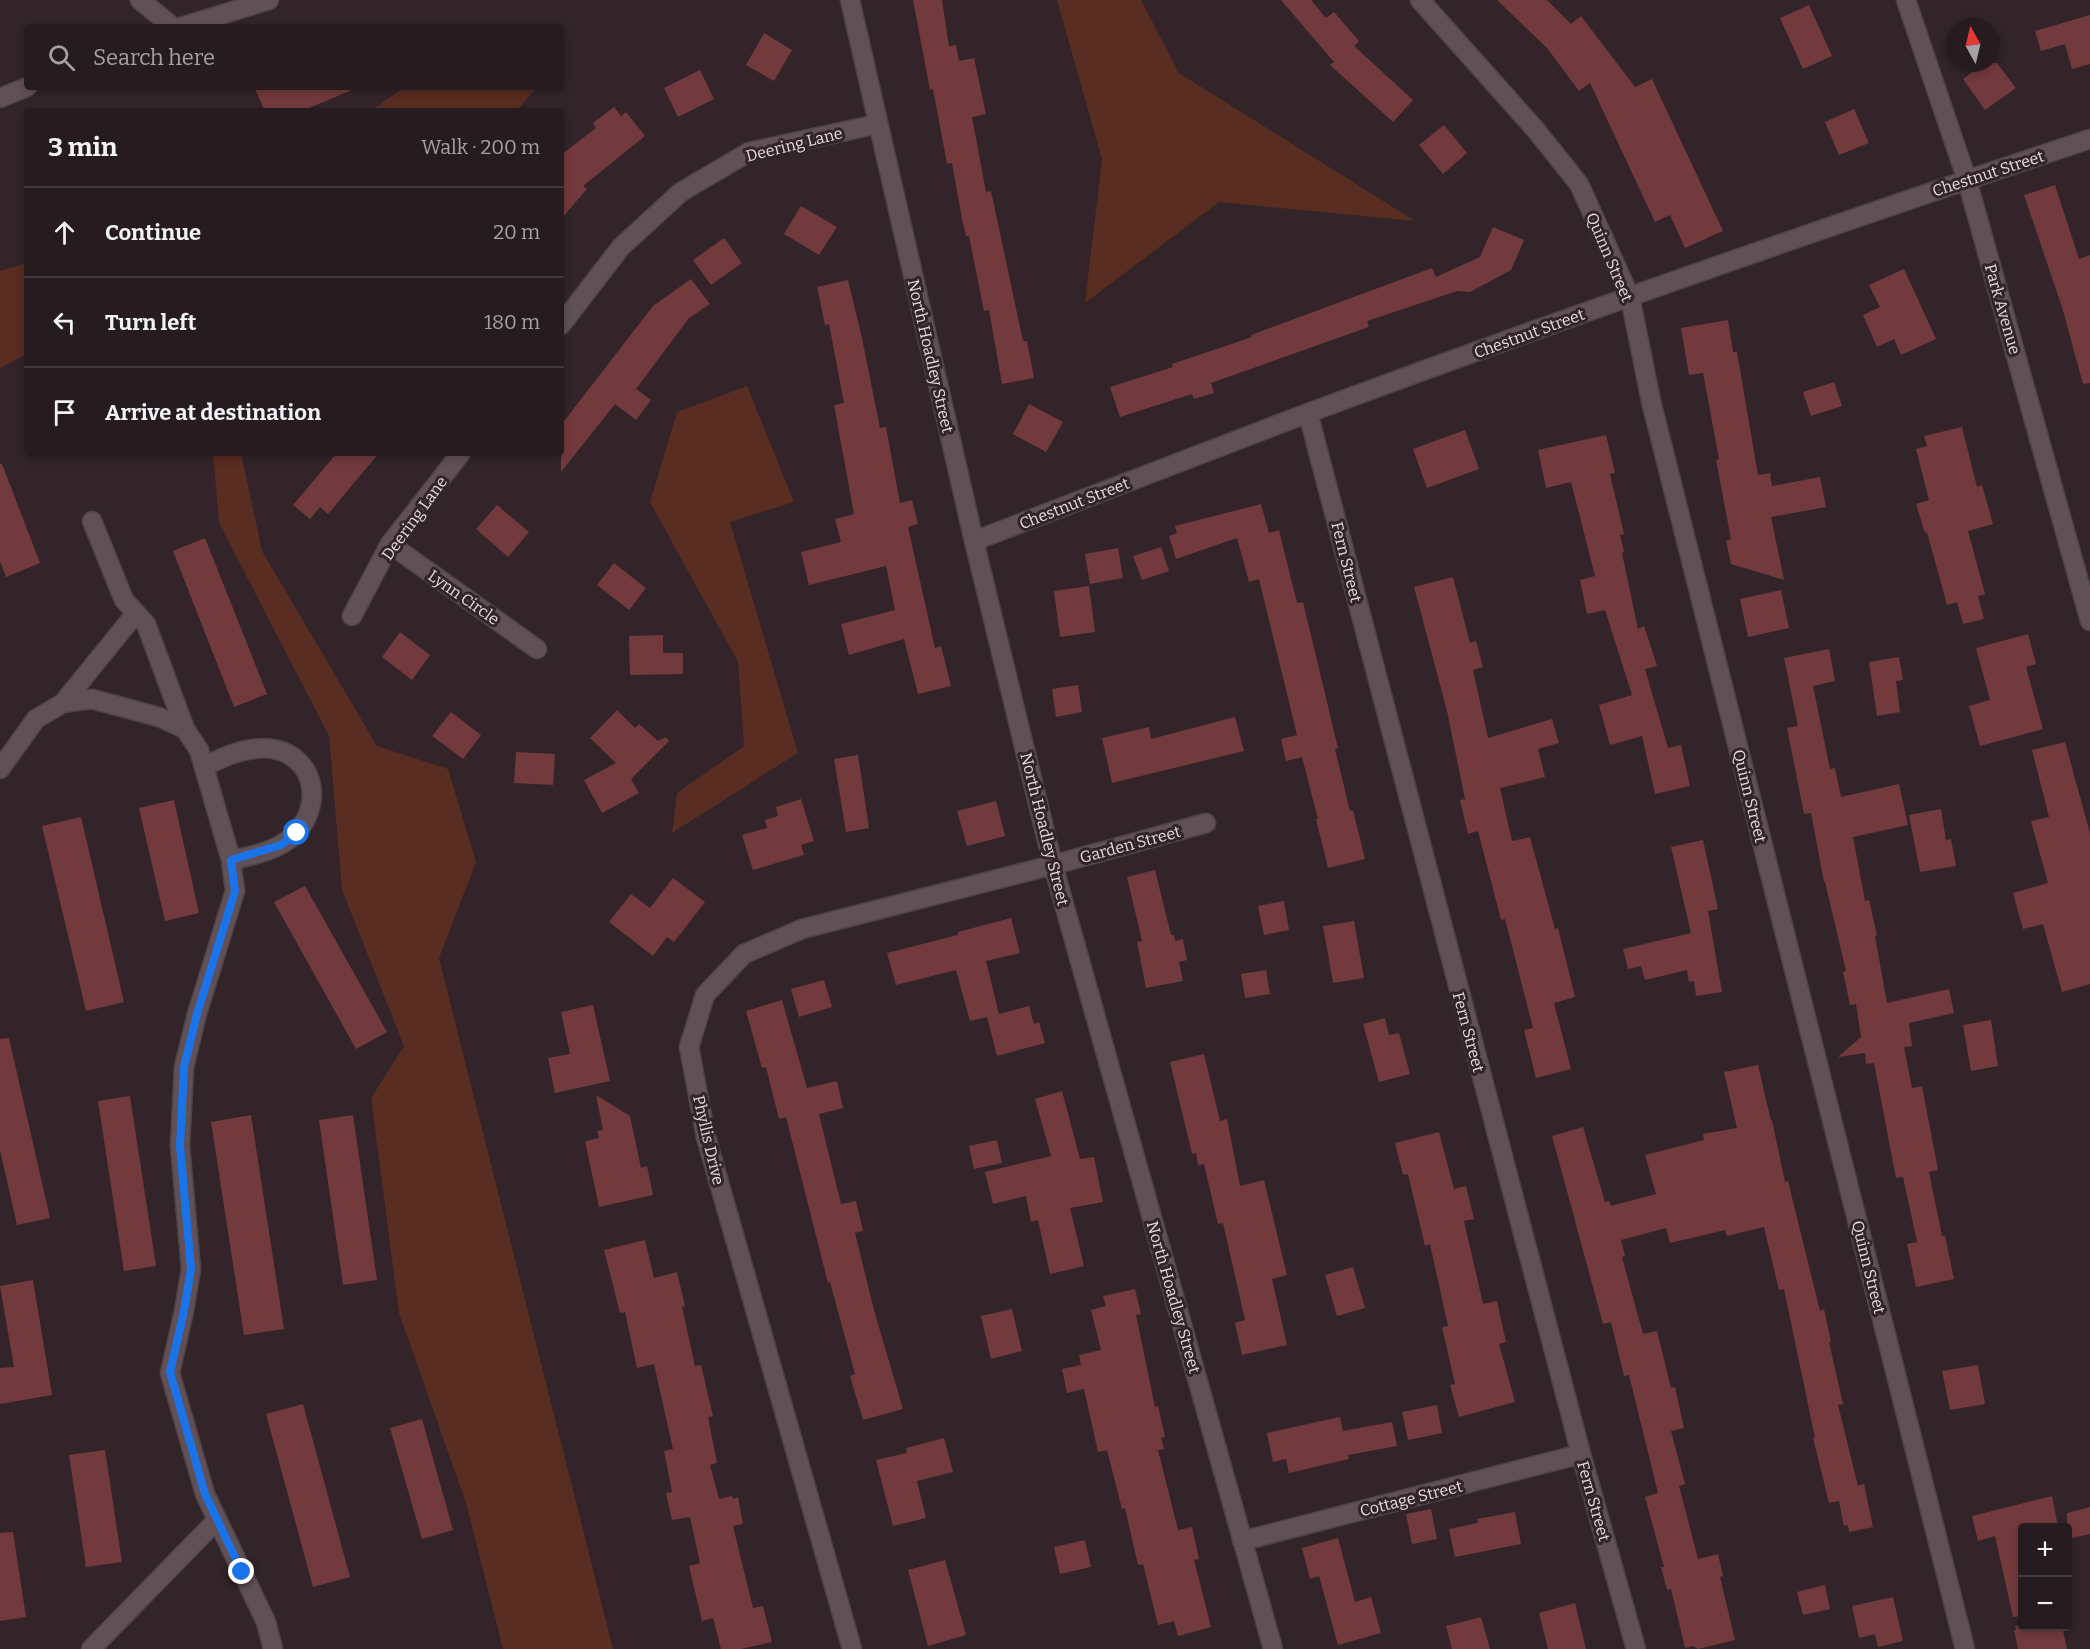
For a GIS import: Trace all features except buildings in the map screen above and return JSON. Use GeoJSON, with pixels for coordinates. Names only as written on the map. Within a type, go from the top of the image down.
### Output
{"type":"FeatureCollection","features":[{"type":"Feature","properties":{"kind":"street"},"geometry":{"type":"LineString","coordinates":[[140,0],[169,24]]}},
{"type":"Feature","properties":{"kind":"street"},"geometry":{"type":"LineString","coordinates":[[191,24],[269,0]]}},
{"type":"Feature","properties":{"kind":"street","name":"North Hoadley Street"},"geometry":{"type":"LineString","coordinates":[[850,0],[974,541],[1053,866],[1273,1649]]}},
{"type":"Feature","properties":{"kind":"street","name":"Quinn Street"},"geometry":{"type":"LineString","coordinates":[[1420,0],[1535,129],[1578,184],[1630,297],[1657,424],[1965,1649]]}},
{"type":"Feature","properties":{"kind":"street","name":"Park Avenue"},"geometry":{"type":"LineString","coordinates":[[1906,0],[1967,180],[2090,621]]}},
{"type":"Feature","properties":{"kind":"street"},"geometry":{"type":"LineString","coordinates":[[0,98],[24,88]]}},
{"type":"Feature","properties":{"kind":"street","name":"Deering Lane"},"geometry":{"type":"LineString","coordinates":[[564,321],[621,247],[681,192],[749,152],[878,124]]}},
{"type":"Feature","properties":{"kind":"street","name":"Chestnut Street"},"geometry":{"type":"LineString","coordinates":[[974,541],[1308,413],[1630,297],[2090,139]]}},
{"type":"Feature","properties":{"kind":"street","name":"Fern Street"},"geometry":{"type":"LineString","coordinates":[[1308,413],[1581,1454],[1636,1649]]}},
{"type":"Feature","properties":{"kind":"street","name":"Deering Lane"},"geometry":{"type":"LineString","coordinates":[[352,616],[390,544],[459,456]]}},
{"type":"Feature","properties":{"kind":"street"},"geometry":{"type":"LineString","coordinates":[[93,521],[124,600],[146,624],[185,729],[199,750],[231,860],[235,891],[197,1014],[184,1067],[180,1146],[191,1269],[170,1372],[205,1494],[266,1622],[273,1649]]}},
{"type":"Feature","properties":{"kind":"street","name":"Lynn Circle"},"geometry":{"type":"LineString","coordinates":[[390,544],[537,650]]}},
{"type":"Feature","properties":{"kind":"street"},"geometry":{"type":"LineString","coordinates":[[0,769],[36,719],[63,703],[136,613]]}},
{"type":"Feature","properties":{"kind":"street"},"geometry":{"type":"LineString","coordinates":[[63,703],[92,699],[159,717],[185,729]]}},
{"type":"Feature","properties":{"kind":"street"},"geometry":{"type":"LineString","coordinates":[[204,766],[230,753],[264,748],[286,753],[299,762],[308,778],[313,795],[309,815],[297,833],[281,845],[231,860]]}},
{"type":"Feature","properties":{"kind":"street","name":"Garden Street"},"geometry":{"type":"LineString","coordinates":[[1053,866],[1206,823]]}},
{"type":"Feature","properties":{"kind":"street","name":"Phyllis Drive"},"geometry":{"type":"LineString","coordinates":[[852,1649],[706,1137],[689,1047],[705,995],[744,954],[802,929],[1053,866]]}},
{"type":"Feature","properties":{"kind":"street","name":"Cottage Street"},"geometry":{"type":"LineString","coordinates":[[1242,1541],[1581,1454]]}},
{"type":"Feature","properties":{"kind":"street"},"geometry":{"type":"LineString","coordinates":[[91,1649],[217,1520]]}},
{"type":"Feature","properties":{"kind":"shaded area"},"geometry":{"type":"Polygon","coordinates":[[[1057,0],[1141,0],[1179,73],[1415,221],[1219,202],[1085,303],[1102,159],[1057,0]]]}},
{"type":"Feature","properties":{"kind":"shaded area"},"geometry":{"type":"Polygon","coordinates":[[[401,90],[534,90],[519,108],[374,108],[401,90]]]}},
{"type":"Feature","properties":{"kind":"shaded area"},"geometry":{"type":"Polygon","coordinates":[[[24,264],[24,356],[0,368],[0,271],[24,264]]]}},
{"type":"Feature","properties":{"kind":"shaded area"},"geometry":{"type":"Polygon","coordinates":[[[747,386],[794,502],[730,522],[798,753],[672,833],[677,793],[744,746],[738,662],[650,502],[677,412],[747,386]]]}},
{"type":"Feature","properties":{"kind":"shaded area"},"geometry":{"type":"Polygon","coordinates":[[[213,456],[242,456],[262,551],[377,746],[448,769],[476,862],[439,958],[613,1649],[503,1649],[466,1503],[399,1313],[371,1098],[404,1046],[342,890],[329,736],[219,523],[213,456]]]}},
{"type":"Feature","properties":{"kind":"route"},"geometry":{"type":"LineString","coordinates":[[242,1572],[205,1494],[170,1372],[191,1269],[180,1146],[184,1067],[197,1014],[235,891],[231,860],[281,845],[297,833]]}}]}
